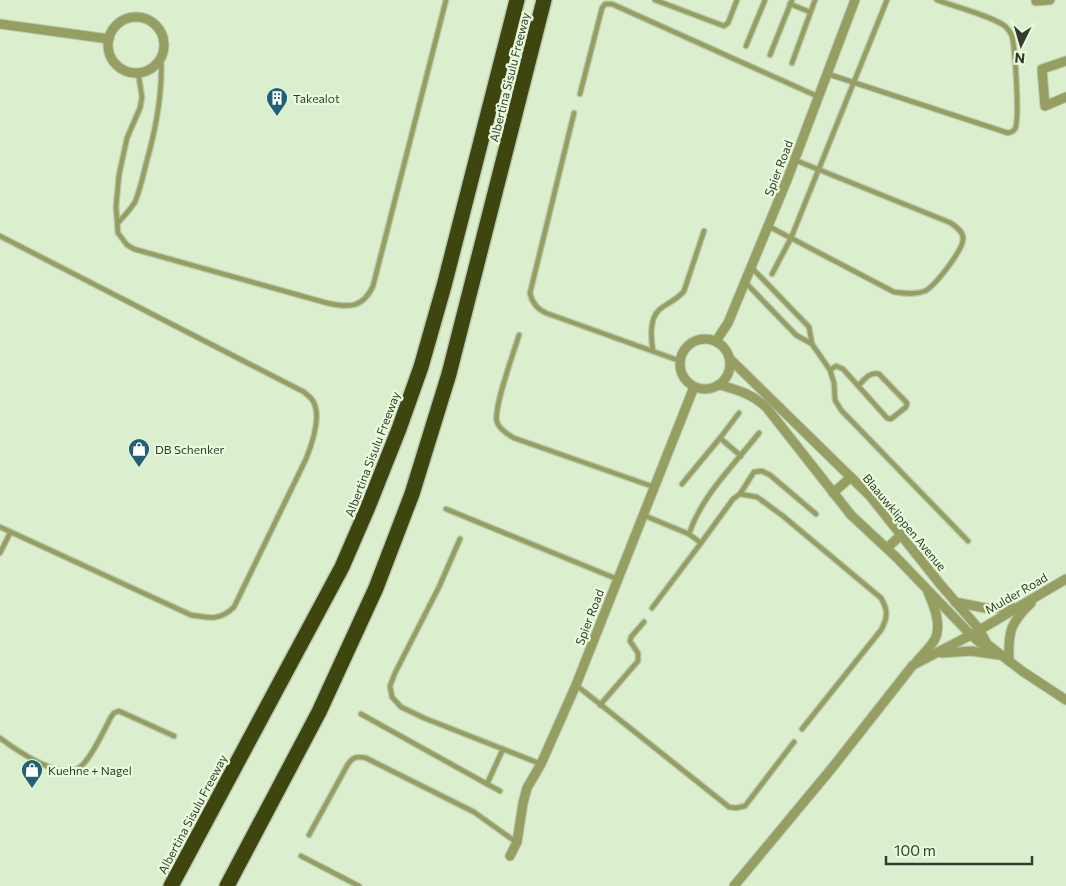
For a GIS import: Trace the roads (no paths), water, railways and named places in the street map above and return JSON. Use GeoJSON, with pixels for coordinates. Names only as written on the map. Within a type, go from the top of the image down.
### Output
{"type":"FeatureCollection","features":[{"type":"Feature","properties":{"kind":"highway","name":"Albertina Sisulu Freeway"},"geometry":{"type":"LineString","coordinates":[[170,886],[342,567],[385,464],[421,368],[517,0]]}},
{"type":"Feature","properties":{"kind":"highway","name":"Albertina Sisulu Freeway"},"geometry":{"type":"LineString","coordinates":[[227,886],[319,712],[376,588],[412,494],[449,374],[544,0]]}},
{"type":"Feature","properties":{"kind":"street","name":"Spier Road"},"geometry":{"type":"LineString","coordinates":[[716,341],[728,323],[751,268],[795,160],[855,0]]}},
{"type":"Feature","properties":{"kind":"street"},"geometry":{"type":"LineString","coordinates":[[1036,1],[1050,0]]}},
{"type":"Feature","properties":{"kind":"street"},"geometry":{"type":"LineString","coordinates":[[126,18],[145,18],[160,30],[164,48],[156,64],[148,70],[130,72],[115,63],[110,56],[108,48],[109,39],[112,30],[126,18]]}},
{"type":"Feature","properties":{"kind":"street"},"geometry":{"type":"LineString","coordinates":[[0,24],[109,39]]}},
{"type":"Feature","properties":{"kind":"street"},"geometry":{"type":"LineString","coordinates":[[1066,61],[1042,69],[1046,106],[1066,97]]}},
{"type":"Feature","properties":{"kind":"street"},"geometry":{"type":"LineString","coordinates":[[700,340],[716,341],[723,346],[731,360],[729,374],[720,385],[707,390],[694,387],[688,383],[680,369],[682,354],[693,342],[700,340]]}},
{"type":"Feature","properties":{"kind":"street","name":"Blaauwklippen Avenue"},"geometry":{"type":"LineString","coordinates":[[731,360],[870,496],[955,602],[975,632]]}},
{"type":"Feature","properties":{"kind":"street","name":"Blaauwklippen Avenue"},"geometry":{"type":"LineString","coordinates":[[720,385],[747,393],[758,399],[851,515],[987,644],[1066,700]]}},
{"type":"Feature","properties":{"kind":"street","name":"Spier Road"},"geometry":{"type":"LineString","coordinates":[[510,856],[517,842],[527,788],[541,764],[576,685],[694,387]]}},
{"type":"Feature","properties":{"kind":"street"},"geometry":{"type":"LineString","coordinates":[[833,493],[851,477]]}},
{"type":"Feature","properties":{"kind":"street"},"geometry":{"type":"LineString","coordinates":[[887,548],[901,535]]}},
{"type":"Feature","properties":{"kind":"street","name":"Mulder Road"},"geometry":{"type":"LineString","coordinates":[[937,654],[1066,579]]}},
{"type":"Feature","properties":{"kind":"street"},"geometry":{"type":"LineString","coordinates":[[734,886],[832,768],[913,664],[935,639],[938,628],[937,618],[927,588]]}},
{"type":"Feature","properties":{"kind":"street"},"geometry":{"type":"LineString","coordinates":[[913,664],[937,654],[971,651],[1005,658],[1009,635],[1015,620],[1044,591]]}},
{"type":"Feature","properties":{"kind":"street"},"geometry":{"type":"LineString","coordinates":[[955,602],[985,608],[1016,608]]}},
{"type":"Feature","properties":{"kind":"lane"},"geometry":{"type":"LineString","coordinates":[[138,72],[142,97],[140,108],[127,138],[119,175],[116,207],[118,233],[122,240],[134,249],[339,306],[349,306],[364,300],[373,286],[446,0]]}},
{"type":"Feature","properties":{"kind":"lane"},"geometry":{"type":"LineString","coordinates":[[655,0],[724,26],[728,23],[737,0]]}},
{"type":"Feature","properties":{"kind":"lane"},"geometry":{"type":"LineString","coordinates":[[746,46],[765,0]]}},
{"type":"Feature","properties":{"kind":"lane"},"geometry":{"type":"LineString","coordinates":[[792,63],[815,0]]}},
{"type":"Feature","properties":{"kind":"lane"},"geometry":{"type":"LineString","coordinates":[[772,274],[791,238],[887,0]]}},
{"type":"Feature","properties":{"kind":"lane"},"geometry":{"type":"LineString","coordinates":[[828,74],[1008,133],[1013,131],[1016,128],[1017,118],[1017,85],[1012,35],[1006,27],[995,20],[937,0]]}},
{"type":"Feature","properties":{"kind":"lane"},"geometry":{"type":"LineString","coordinates":[[770,55],[791,2],[810,12]]}},
{"type":"Feature","properties":{"kind":"lane"},"geometry":{"type":"LineString","coordinates":[[580,94],[602,8],[605,4],[612,4],[818,97]]}},
{"type":"Feature","properties":{"kind":"lane"},"geometry":{"type":"LineString","coordinates":[[118,223],[135,201],[146,167],[159,103],[162,80],[161,57]]}},
{"type":"Feature","properties":{"kind":"lane"},"geometry":{"type":"LineString","coordinates":[[574,113],[530,293],[531,300],[534,305],[546,314],[680,361]]}},
{"type":"Feature","properties":{"kind":"lane"},"geometry":{"type":"LineString","coordinates":[[768,226],[894,292],[909,294],[925,291],[938,280],[961,247],[963,238],[961,232],[951,223],[795,160]]}},
{"type":"Feature","properties":{"kind":"lane"},"geometry":{"type":"LineString","coordinates":[[653,351],[651,338],[657,311],[678,298],[684,291],[704,231]]}},
{"type":"Feature","properties":{"kind":"lane"},"geometry":{"type":"LineString","coordinates":[[0,236],[304,392],[313,400],[316,411],[312,443],[306,459],[234,607],[226,615],[216,618],[191,615],[0,527]]}},
{"type":"Feature","properties":{"kind":"lane"},"geometry":{"type":"LineString","coordinates":[[751,268],[809,327],[812,344],[830,370],[834,383],[835,400],[840,410],[968,541]]}},
{"type":"Feature","properties":{"kind":"lane"},"geometry":{"type":"LineString","coordinates":[[745,282],[796,335],[812,344]]}},
{"type":"Feature","properties":{"kind":"lane"},"geometry":{"type":"LineString","coordinates":[[519,335],[498,404],[497,422],[501,428],[514,438],[654,487]]}},
{"type":"Feature","properties":{"kind":"lane"},"geometry":{"type":"LineString","coordinates":[[830,370],[839,366],[887,418],[892,419],[906,408],[903,398],[879,374],[871,374],[858,386]]}},
{"type":"Feature","properties":{"kind":"lane"},"geometry":{"type":"LineString","coordinates":[[682,484],[739,413]]}},
{"type":"Feature","properties":{"kind":"lane"},"geometry":{"type":"LineString","coordinates":[[689,534],[695,516],[706,499],[759,433]]}},
{"type":"Feature","properties":{"kind":"lane"},"geometry":{"type":"LineString","coordinates":[[720,438],[741,456]]}},
{"type":"Feature","properties":{"kind":"lane"},"geometry":{"type":"LineString","coordinates":[[652,608],[733,500],[740,494],[754,472],[762,471],[770,475],[816,514]]}},
{"type":"Feature","properties":{"kind":"lane"},"geometry":{"type":"LineString","coordinates":[[740,494],[757,497],[783,516],[881,598],[887,608],[887,619],[881,630],[802,729]]}},
{"type":"Feature","properties":{"kind":"lane"},"geometry":{"type":"LineString","coordinates":[[446,509],[617,579]]}},
{"type":"Feature","properties":{"kind":"lane"},"geometry":{"type":"LineString","coordinates":[[642,515],[689,534],[701,543]]}},
{"type":"Feature","properties":{"kind":"lane"},"geometry":{"type":"LineString","coordinates":[[0,553],[10,533]]}},
{"type":"Feature","properties":{"kind":"lane"},"geometry":{"type":"LineString","coordinates":[[460,539],[439,587],[390,686],[392,697],[401,707],[424,718],[541,764]]}},
{"type":"Feature","properties":{"kind":"lane"},"geometry":{"type":"LineString","coordinates":[[600,705],[638,661],[638,654],[630,641],[631,637],[644,622]]}},
{"type":"Feature","properties":{"kind":"lane"},"geometry":{"type":"LineString","coordinates":[[576,685],[729,808],[744,806],[794,742]]}},
{"type":"Feature","properties":{"kind":"lane"},"geometry":{"type":"LineString","coordinates":[[0,738],[35,760],[70,772],[86,762],[111,717],[119,711],[174,736]]}},
{"type":"Feature","properties":{"kind":"lane"},"geometry":{"type":"LineString","coordinates":[[361,714],[500,791]]}},
{"type":"Feature","properties":{"kind":"lane"},"geometry":{"type":"LineString","coordinates":[[487,784],[503,750]]}},
{"type":"Feature","properties":{"kind":"lane"},"geometry":{"type":"LineString","coordinates":[[309,835],[348,764],[356,756],[366,758],[474,812],[517,842]]}},
{"type":"Feature","properties":{"kind":"lane"},"geometry":{"type":"LineString","coordinates":[[301,856],[359,886]]}},
{"type":"Feature","properties":{"kind":"place","name":"Takealot"},"geometry":{"type":"Point","coordinates":[277,117]}},
{"type":"Feature","properties":{"kind":"place","name":"DB Schenker"},"geometry":{"type":"Point","coordinates":[139,468]}},
{"type":"Feature","properties":{"kind":"place","name":"Kuehne + Nagel"},"geometry":{"type":"Point","coordinates":[32,789]}}]}
